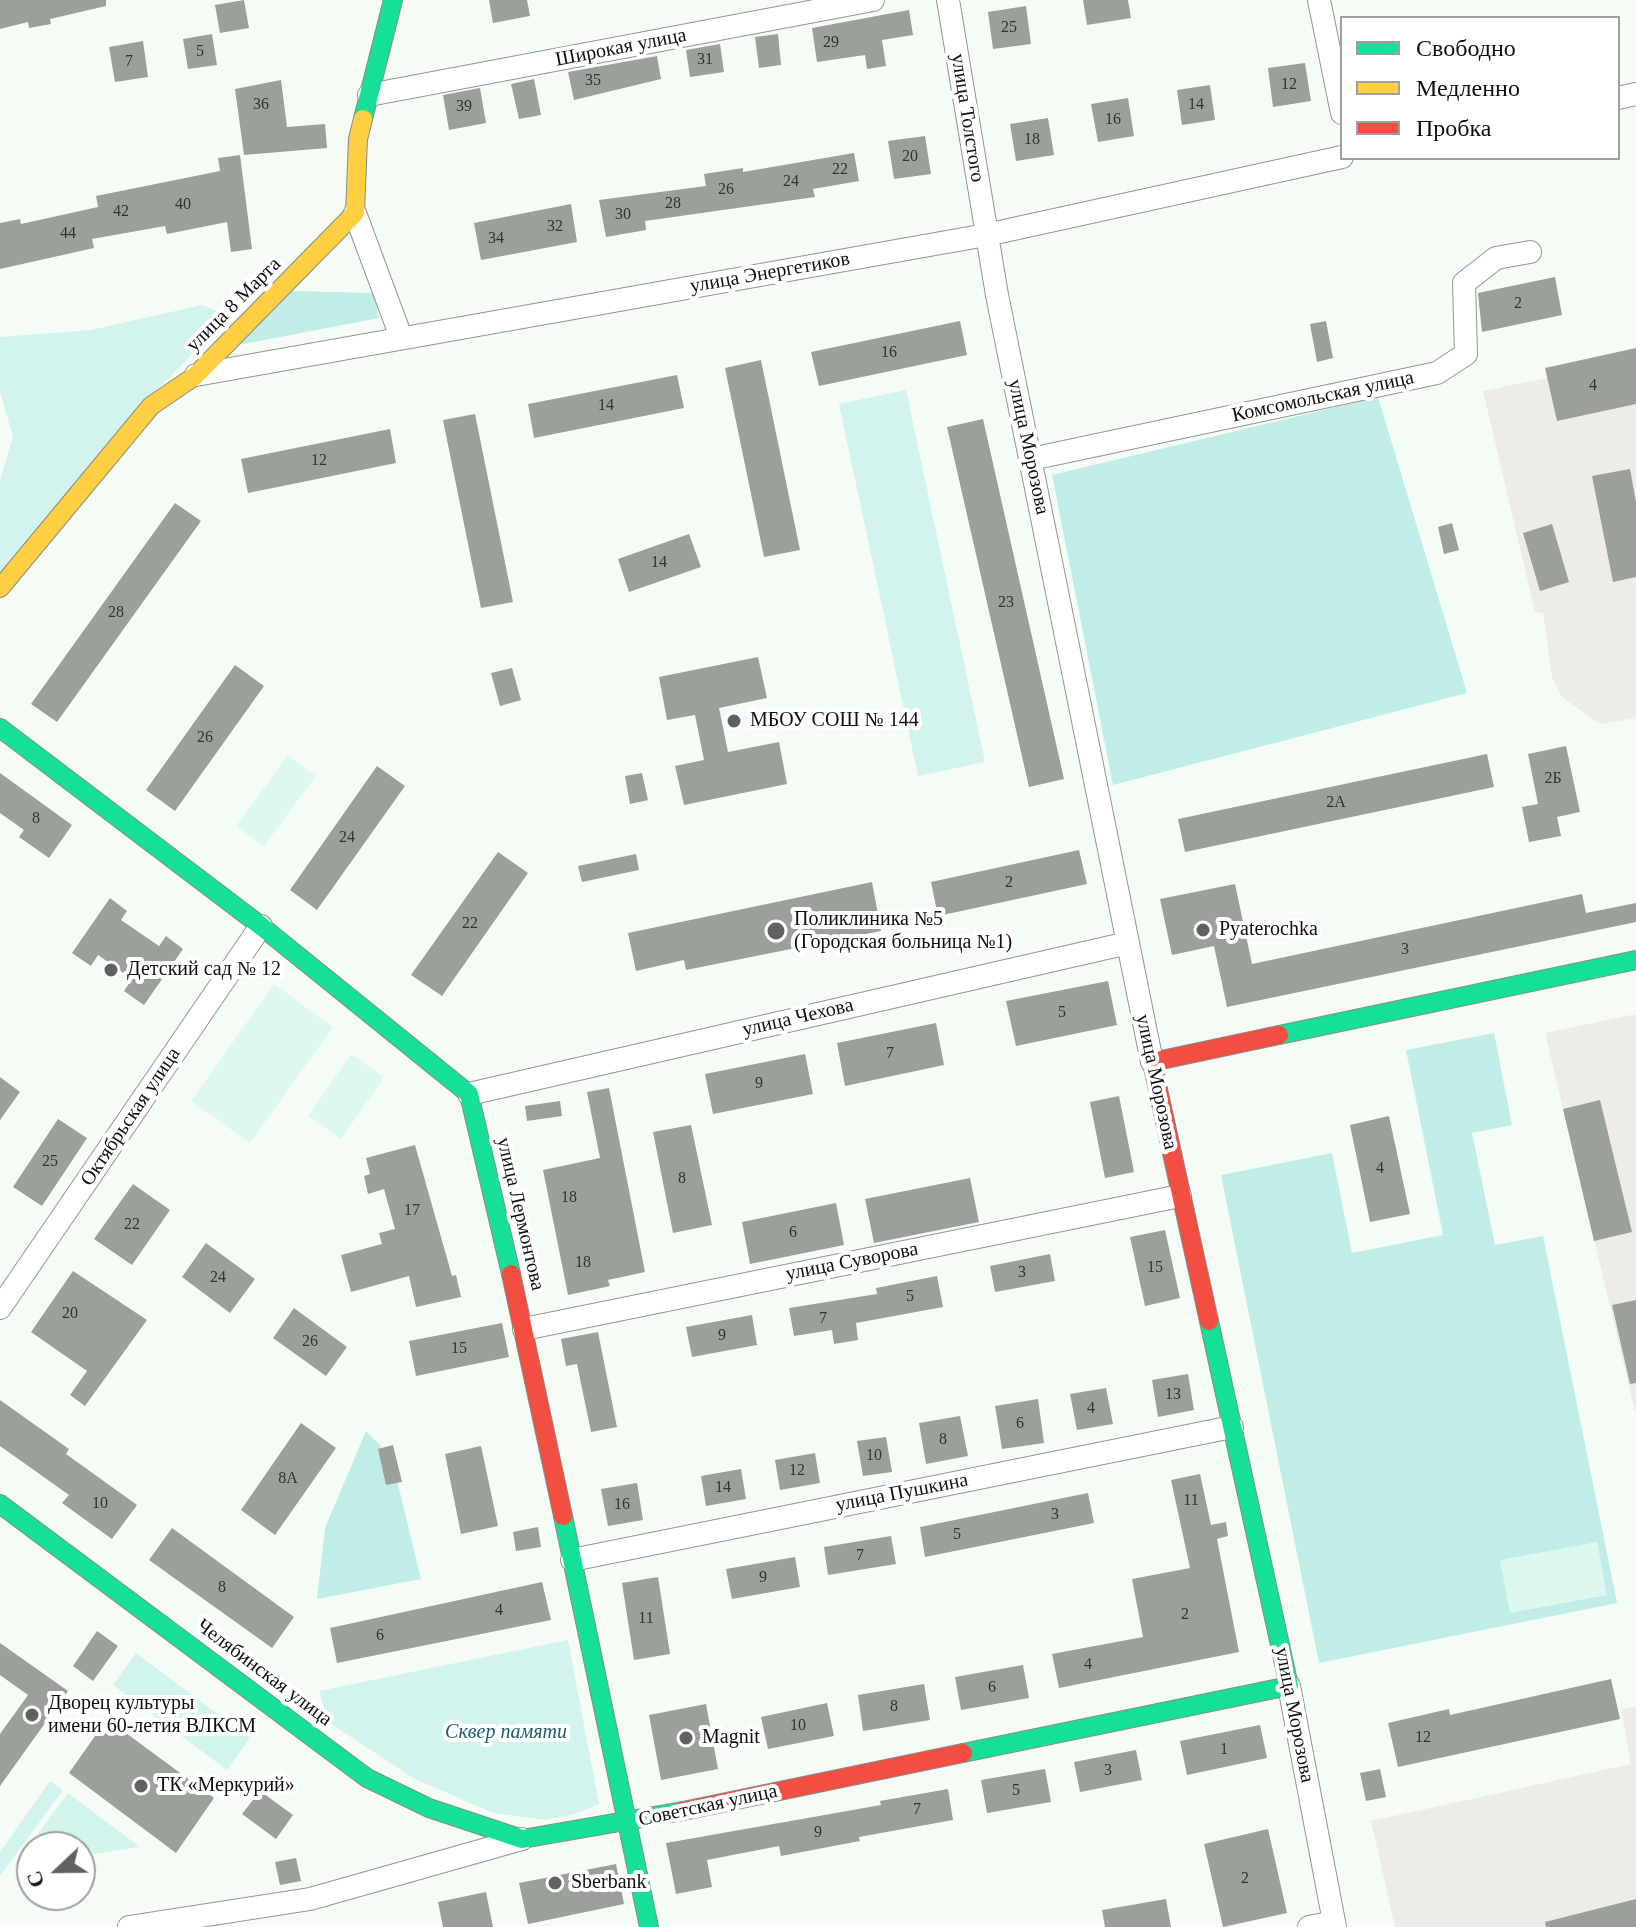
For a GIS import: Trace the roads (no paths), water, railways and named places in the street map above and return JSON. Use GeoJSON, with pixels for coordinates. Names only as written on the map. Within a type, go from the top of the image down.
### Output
{"type":"FeatureCollection","features":[{"type":"Feature","properties":{"kind":"street"},"geometry":{"type":"LineString","coordinates":[[393,0],[358,139],[355,213],[401,337]]}},
{"type":"Feature","properties":{"kind":"street","name":"Широкая улица"},"geometry":{"type":"LineString","coordinates":[[369,95],[873,0]]}},
{"type":"Feature","properties":{"kind":"street","name":"улица Толстого"},"geometry":{"type":"LineString","coordinates":[[948,0],[986,235]]}},
{"type":"Feature","properties":{"kind":"street"},"geometry":{"type":"LineString","coordinates":[[1319,0],[1340,103]]}},
{"type":"Feature","properties":{"kind":"street","name":"улица Энергетиков"},"geometry":{"type":"LineString","coordinates":[[195,376],[986,235],[1340,157]]}},
{"type":"Feature","properties":{"kind":"street","name":"улица 8 Марта"},"geometry":{"type":"LineString","coordinates":[[0,588],[151,406],[195,376],[355,213]]}},
{"type":"Feature","properties":{"kind":"street","name":"улица Морозова"},"geometry":{"type":"LineString","coordinates":[[986,235],[1152,1062],[1289,1686],[1335,1924]]}},
{"type":"Feature","properties":{"kind":"street","name":"Комсомольская улица"},"geometry":{"type":"LineString","coordinates":[[1031,459],[1437,373],[1466,354],[1464,283],[1496,258],[1530,252]]}},
{"type":"Feature","properties":{"kind":"street"},"geometry":{"type":"LineString","coordinates":[[0,728],[261,926],[469,1094]]}},
{"type":"Feature","properties":{"kind":"street","name":"Октябрьская улица"},"geometry":{"type":"LineString","coordinates":[[0,1308],[261,926]]}},
{"type":"Feature","properties":{"kind":"street","name":"улица Чехова"},"geometry":{"type":"LineString","coordinates":[[469,1094],[1128,943]]}},
{"type":"Feature","properties":{"kind":"street"},"geometry":{"type":"LineString","coordinates":[[1152,1062],[1636,960]]}},
{"type":"Feature","properties":{"kind":"street","name":"улица Лермонтова"},"geometry":{"type":"LineString","coordinates":[[469,1094],[524,1329],[649,1927]]}},
{"type":"Feature","properties":{"kind":"street","name":"улица Суворова"},"geometry":{"type":"LineString","coordinates":[[524,1329],[1180,1196]]}},
{"type":"Feature","properties":{"kind":"street","name":"улица Пушкина"},"geometry":{"type":"LineString","coordinates":[[572,1560],[1232,1427]]}},
{"type":"Feature","properties":{"kind":"street","name":"Челябинская улица"},"geometry":{"type":"LineString","coordinates":[[0,1504],[367,1778],[429,1808],[522,1839]]}},
{"type":"Feature","properties":{"kind":"street","name":"Советская улица"},"geometry":{"type":"LineString","coordinates":[[129,1927],[160,1925],[310,1899],[522,1839],[627,1822],[1289,1686]]}},
{"type":"Feature","properties":{"kind":"street"},"geometry":{"type":"LineString","coordinates":[[1309,1927],[1335,1924]]}},
{"type":"Feature","properties":{"kind":"place","name":"МБОУ СОШ № 144"},"geometry":{"type":"Point","coordinates":[734,721]}},
{"type":"Feature","properties":{"kind":"place","name":"Pyaterochka"},"geometry":{"type":"Point","coordinates":[1203,930]}},
{"type":"Feature","properties":{"kind":"place","name":"Поликлиника №5 (Городская больница №1)"},"geometry":{"type":"Point","coordinates":[776,931]}},
{"type":"Feature","properties":{"kind":"place","name":"Детский сад № 12"},"geometry":{"type":"Point","coordinates":[111,970]}},
{"type":"Feature","properties":{"kind":"place","name":"Дворец культуры имени 60-летия ВЛКСМ"},"geometry":{"type":"Point","coordinates":[32,1715]}},
{"type":"Feature","properties":{"kind":"place","name":"Magnit"},"geometry":{"type":"Point","coordinates":[686,1738]}},
{"type":"Feature","properties":{"kind":"place","name":"ТК «Меркурий»"},"geometry":{"type":"Point","coordinates":[141,1786]}},
{"type":"Feature","properties":{"kind":"place","name":"Sberbank"},"geometry":{"type":"Point","coordinates":[555,1883]}},
{"type":"Feature","properties":{"kind":"park label","name":"Сквер памяти"},"geometry":{"type":"Point","coordinates":[506,1733]}}]}
